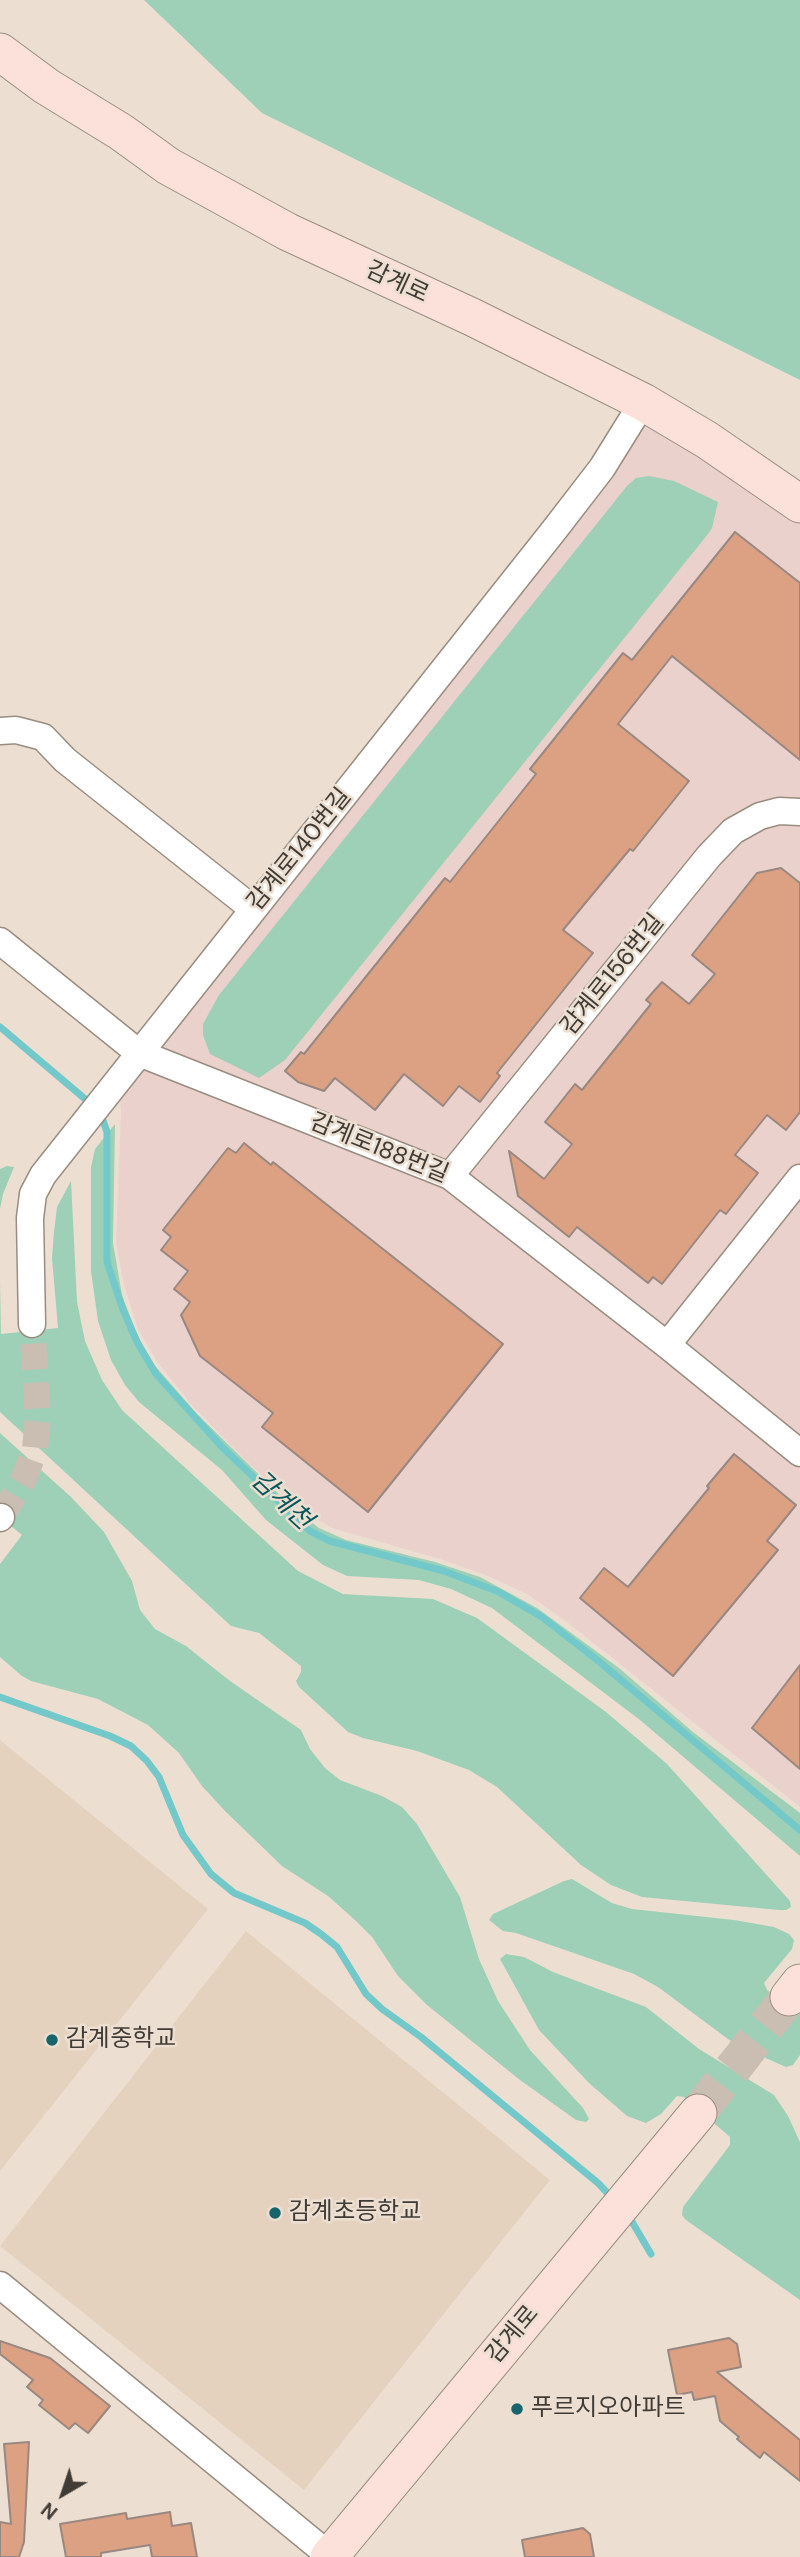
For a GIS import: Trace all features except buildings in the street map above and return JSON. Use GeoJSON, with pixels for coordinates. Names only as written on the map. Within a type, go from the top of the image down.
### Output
{"type":"FeatureCollection","features":[{"type":"Feature","properties":{"kind":"main road","name":"감계로"},"geometry":{"type":"LineString","coordinates":[[0,52],[46,86],[121,132],[168,166],[288,232],[472,317],[643,401],[718,447],[800,504]]}},
{"type":"Feature","properties":{"kind":"main road","name":"감계로"},"geometry":{"type":"LineString","coordinates":[[329,2556],[698,2113]]}},
{"type":"Feature","properties":{"kind":"street","name":"감계로140번길"},"geometry":{"type":"LineString","coordinates":[[32,1324],[30,1218],[33,1194],[53,1159],[555,529],[602,468],[643,401]]}},
{"type":"Feature","properties":{"kind":"street"},"geometry":{"type":"LineString","coordinates":[[0,731],[16,730],[43,737],[65,760],[253,909]]}},
{"type":"Feature","properties":{"kind":"street","name":"감계로156번길"},"geometry":{"type":"LineString","coordinates":[[450,1176],[709,856],[733,831],[760,816],[779,811],[800,812]]}},
{"type":"Feature","properties":{"kind":"street","name":"감계로188번길"},"geometry":{"type":"LineString","coordinates":[[0,941],[139,1053],[450,1176],[667,1345],[800,1453]]}},
{"type":"Feature","properties":{"kind":"street"},"geometry":{"type":"LineString","coordinates":[[667,1345],[800,1178]]}},
{"type":"Feature","properties":{"kind":"street"},"geometry":{"type":"LineString","coordinates":[[0,2285],[329,2556]]}},
{"type":"Feature","properties":{"kind":"shaded area"},"geometry":{"type":"Polygon","coordinates":[[[643,402],[800,504],[800,1807],[567,1622],[527,1594],[443,1560],[332,1528],[300,1510],[245,1460],[189,1402],[156,1360],[138,1329],[124,1285],[116,1243],[121,1111],[119,1092],[643,402]]]}},
{"type":"Feature","properties":{"kind":"shaded area","name":"감계중학교"},"geometry":{"type":"Polygon","coordinates":[[[0,1740],[208,1909],[0,2171],[0,1740]]]}},
{"type":"Feature","properties":{"kind":"shaded area","name":"감계초등학교"},"geometry":{"type":"Polygon","coordinates":[[[246,1931],[550,2180],[304,2490],[0,2246],[246,1931]]]}},
{"type":"Feature","properties":{"kind":"green space"},"geometry":{"type":"Polygon","coordinates":[[[144,0],[800,0],[800,380],[262,113],[144,0]]]}},
{"type":"Feature","properties":{"kind":"green space"},"geometry":{"type":"Polygon","coordinates":[[[649,476],[674,481],[718,502],[708,534],[285,1060],[259,1078],[210,1054],[203,1035],[203,1024],[219,995],[627,486],[636,478],[649,476]]]}},
{"type":"Feature","properties":{"kind":"green space"},"geometry":{"type":"Polygon","coordinates":[[[115,1124],[113,1243],[122,1295],[150,1360],[197,1414],[292,1507],[319,1528],[346,1540],[435,1562],[480,1577],[537,1608],[619,1668],[693,1732],[800,1813],[800,1856],[640,1720],[492,1608],[451,1589],[419,1580],[347,1576],[323,1565],[266,1520],[222,1470],[139,1402],[125,1385],[111,1360],[98,1321],[91,1271],[91,1167],[95,1149],[115,1124]]]}},
{"type":"Feature","properties":{"kind":"green space"},"geometry":{"type":"Polygon","coordinates":[[[14,1167],[0,1209],[0,1169],[14,1167]]]}},
{"type":"Feature","properties":{"kind":"green space"},"geometry":{"type":"Polygon","coordinates":[[[71,1181],[77,1302],[85,1341],[102,1380],[122,1410],[298,1571],[343,1594],[433,1599],[477,1618],[606,1712],[667,1764],[790,1901],[791,1907],[779,1910],[642,1897],[611,1885],[581,1865],[497,1787],[469,1770],[417,1751],[348,1732],[299,1687],[296,1681],[301,1666],[259,1633],[231,1626],[0,1412],[0,1281],[1,1334],[58,1328],[52,1258],[54,1232],[57,1207],[71,1181]]]}},
{"type":"Feature","properties":{"kind":"green space"},"geometry":{"type":"Polygon","coordinates":[[[0,1433],[71,1497],[104,1532],[132,1581],[140,1610],[155,1629],[186,1646],[230,1681],[301,1730],[310,1749],[325,1768],[340,1780],[402,1807],[417,1824],[460,1897],[479,1959],[498,2001],[530,2050],[583,2108],[589,2119],[586,2122],[576,2120],[520,2080],[427,2005],[398,1976],[372,1937],[328,1896],[282,1866],[225,1811],[202,1786],[179,1753],[148,1725],[98,1699],[31,1681],[0,1657],[0,1564],[22,1535],[0,1517],[0,1433]]]}},
{"type":"Feature","properties":{"kind":"green space"},"geometry":{"type":"Polygon","coordinates":[[[572,1879],[612,1903],[632,1909],[734,1920],[774,1927],[789,1934],[794,1940],[792,1949],[764,1983],[767,1990],[800,2014],[800,2055],[793,2065],[786,2067],[736,2045],[658,1987],[634,1974],[516,1933],[503,1931],[489,1920],[493,1914],[572,1879]]]}},
{"type":"Feature","properties":{"kind":"green space"},"geometry":{"type":"Polygon","coordinates":[[[506,1954],[524,1957],[553,1972],[646,2007],[699,2049],[774,2095],[800,2142],[800,2300],[682,2215],[683,2207],[730,2145],[730,2137],[684,2097],[677,2096],[661,2114],[646,2123],[627,2116],[590,2084],[539,2030],[500,1959],[506,1954]]]}},
{"type":"Feature","properties":{"kind":"waterway","name":"감계천"},"geometry":{"type":"LineString","coordinates":[[0,1027],[91,1104]]}},
{"type":"Feature","properties":{"kind":"waterway","name":"감계천"},"geometry":{"type":"LineString","coordinates":[[100,1112],[107,1132],[107,1262],[122,1307],[137,1342],[156,1374],[222,1447],[310,1531],[330,1541],[444,1571],[499,1592],[542,1617],[800,1830]]}},
{"type":"Feature","properties":{"kind":"waterway"},"geometry":{"type":"LineString","coordinates":[[0,1697],[131,1746],[159,1777],[183,1835],[211,1874],[234,1893],[305,1923],[321,1934],[337,1947],[366,1994],[382,2009],[421,2037],[598,2183],[613,2199]]}},
{"type":"Feature","properties":{"kind":"waterway"},"geometry":{"type":"LineString","coordinates":[[628,2215],[651,2254]]}},
{"type":"Feature","properties":{"kind":"tunnel"},"geometry":{"type":"LineString","coordinates":[[1,1517],[24,1479],[35,1449],[38,1418],[32,1324]]}},
{"type":"Feature","properties":{"kind":"tunnel"},"geometry":{"type":"LineString","coordinates":[[698,2113],[789,1997]]}},
{"type":"Feature","properties":{"kind":"place","name":"감계중학교"},"geometry":{"type":"Point","coordinates":[52,2040]}},
{"type":"Feature","properties":{"kind":"place","name":"감계초등학교"},"geometry":{"type":"Point","coordinates":[275,2213]}},
{"type":"Feature","properties":{"kind":"place","name":"푸르지오아파트"},"geometry":{"type":"Point","coordinates":[517,2409]}}]}
